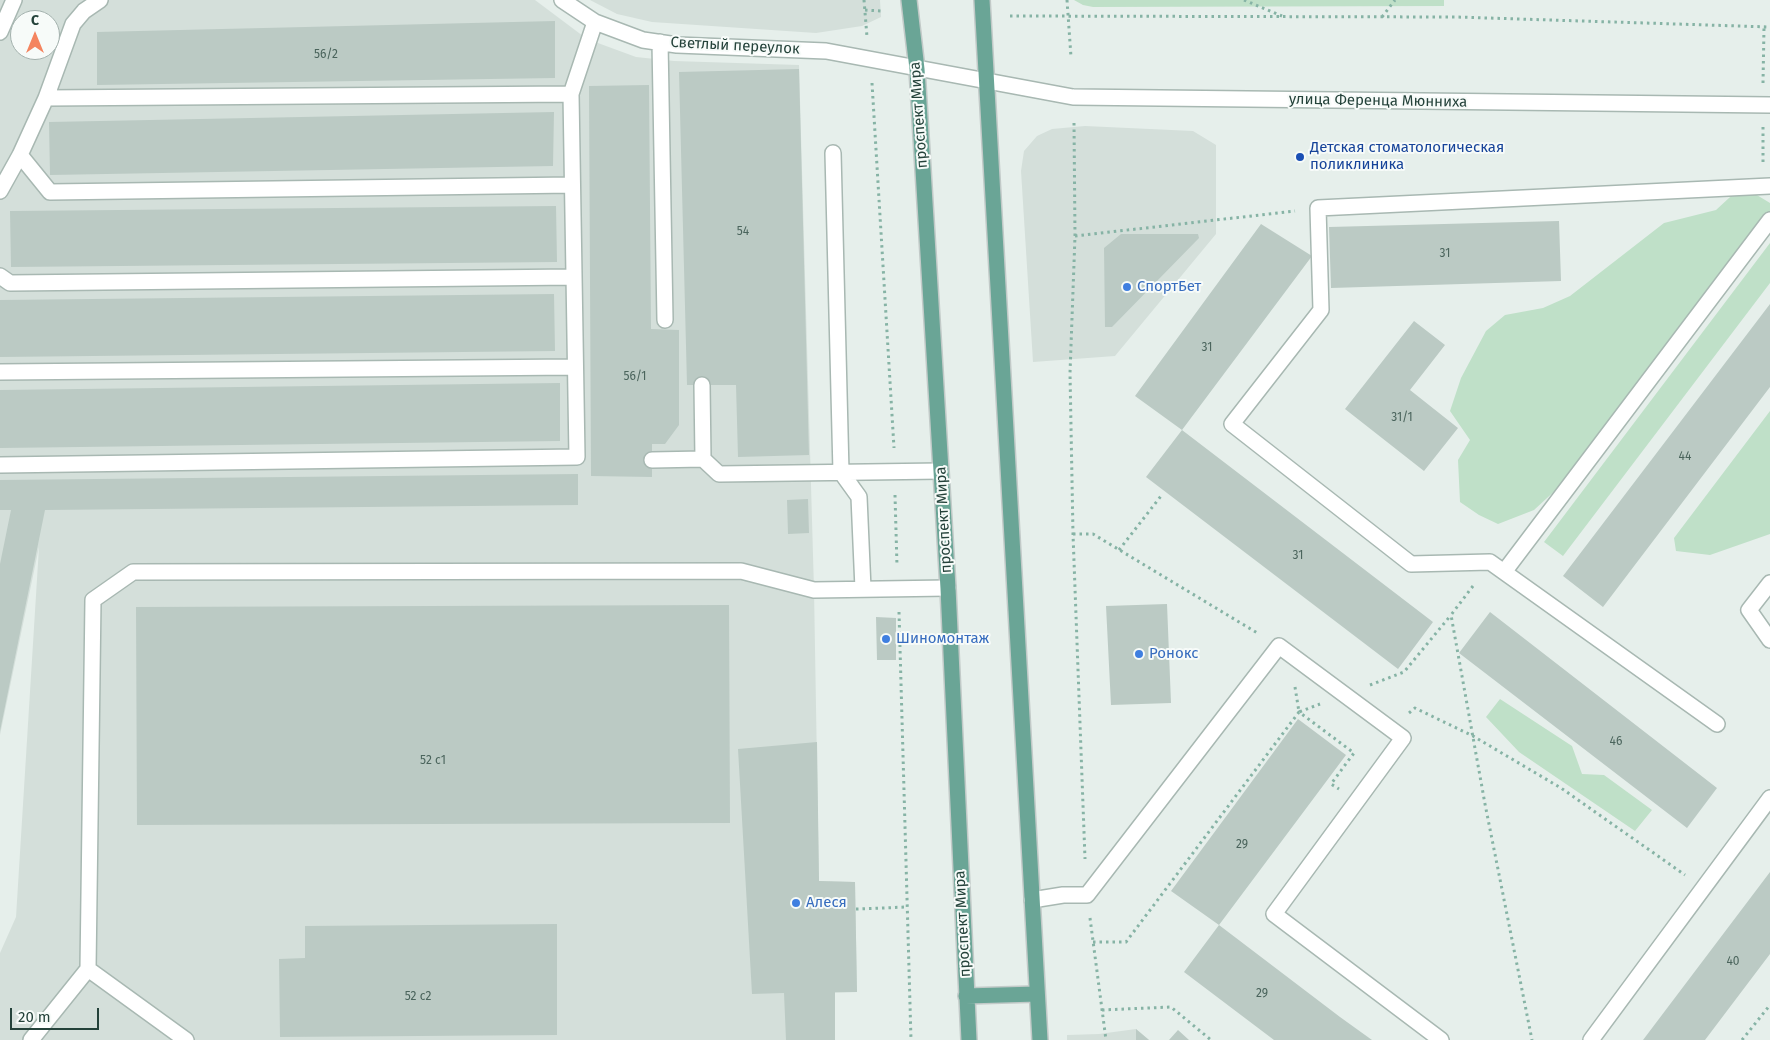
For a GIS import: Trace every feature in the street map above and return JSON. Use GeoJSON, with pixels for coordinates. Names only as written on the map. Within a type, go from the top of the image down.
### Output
{"type":"FeatureCollection","features":[{"type":"Feature","properties":{"kind":"main road","name":"проспект Мира"},"geometry":{"type":"LineString","coordinates":[[909,0],[917,69],[948,588],[969,1040]]}},
{"type":"Feature","properties":{"kind":"main road"},"geometry":{"type":"LineString","coordinates":[[982,0],[1040,1040]]}},
{"type":"Feature","properties":{"kind":"main road"},"geometry":{"type":"LineString","coordinates":[[966,996],[1037,994]]}},
{"type":"Feature","properties":{"kind":"street"},"geometry":{"type":"LineString","coordinates":[[0,32],[14,0]]}},
{"type":"Feature","properties":{"kind":"street"},"geometry":{"type":"LineString","coordinates":[[0,191],[20,155],[46,98],[73,24],[84,11],[100,0]]}},
{"type":"Feature","properties":{"kind":"street","name":"Светлый переулок"},"geometry":{"type":"LineString","coordinates":[[561,1],[595,22],[643,40],[677,45],[826,51],[917,69]]}},
{"type":"Feature","properties":{"kind":"street"},"geometry":{"type":"LineString","coordinates":[[0,465],[577,457],[571,94],[595,22]]}},
{"type":"Feature","properties":{"kind":"street"},"geometry":{"type":"LineString","coordinates":[[660,42],[666,320]]}},
{"type":"Feature","properties":{"kind":"street","name":"улица Ференца Мюнниха"},"geometry":{"type":"LineString","coordinates":[[917,69],[1073,98],[1770,106]]}},
{"type":"Feature","properties":{"kind":"street"},"geometry":{"type":"LineString","coordinates":[[46,98],[571,94]]}},
{"type":"Feature","properties":{"kind":"street"},"geometry":{"type":"LineString","coordinates":[[833,153],[841,472],[859,497],[863,589]]}},
{"type":"Feature","properties":{"kind":"street"},"geometry":{"type":"LineString","coordinates":[[20,155],[50,192],[572,185]]}},
{"type":"Feature","properties":{"kind":"street"},"geometry":{"type":"LineString","coordinates":[[1717,724],[1490,562],[1411,564],[1232,424],[1321,310],[1318,208],[1770,186]]}},
{"type":"Feature","properties":{"kind":"street"},"geometry":{"type":"LineString","coordinates":[[1504,572],[1770,220]]}},
{"type":"Feature","properties":{"kind":"street"},"geometry":{"type":"LineString","coordinates":[[0,276],[10,284],[574,277]]}},
{"type":"Feature","properties":{"kind":"street"},"geometry":{"type":"LineString","coordinates":[[0,372],[575,367]]}},
{"type":"Feature","properties":{"kind":"street"},"geometry":{"type":"LineString","coordinates":[[702,385],[703,459]]}},
{"type":"Feature","properties":{"kind":"street"},"geometry":{"type":"LineString","coordinates":[[652,460],[703,459],[719,474],[941,471]]}},
{"type":"Feature","properties":{"kind":"street"},"geometry":{"type":"LineString","coordinates":[[31,1040],[88,969],[93,600],[133,572],[741,571],[814,590],[948,588]]}},
{"type":"Feature","properties":{"kind":"street"},"geometry":{"type":"LineString","coordinates":[[1770,582],[1749,610],[1770,640]]}},
{"type":"Feature","properties":{"kind":"street"},"geometry":{"type":"LineString","coordinates":[[1032,900],[1063,895],[1087,895],[1279,646],[1404,738],[1274,914],[1441,1040]]}},
{"type":"Feature","properties":{"kind":"street"},"geometry":{"type":"LineString","coordinates":[[1591,1040],[1770,798]]}},
{"type":"Feature","properties":{"kind":"street"},"geometry":{"type":"LineString","coordinates":[[88,969],[186,1040]]}},
{"type":"Feature","properties":{"kind":"path"},"geometry":{"type":"LineString","coordinates":[[864,0],[875,120],[895,472],[911,1040]]}},
{"type":"Feature","properties":{"kind":"path"},"geometry":{"type":"LineString","coordinates":[[1067,0],[1071,57]]}},
{"type":"Feature","properties":{"kind":"path"},"geometry":{"type":"LineString","coordinates":[[1244,0],[1284,17]]}},
{"type":"Feature","properties":{"kind":"path"},"geometry":{"type":"LineString","coordinates":[[1382,18],[1395,0]]}},
{"type":"Feature","properties":{"kind":"path"},"geometry":{"type":"LineString","coordinates":[[865,10],[881,11]]}},
{"type":"Feature","properties":{"kind":"path"},"geometry":{"type":"LineString","coordinates":[[1010,16],[1456,17],[1770,27]]}},
{"type":"Feature","properties":{"kind":"path"},"geometry":{"type":"LineString","coordinates":[[1074,123],[1075,236],[1070,373],[1073,534],[1087,895],[1106,1040]]}},
{"type":"Feature","properties":{"kind":"path"},"geometry":{"type":"LineString","coordinates":[[1075,236],[1256,217],[1318,208]]}},
{"type":"Feature","properties":{"kind":"path"},"geometry":{"type":"LineString","coordinates":[[1119,550],[1161,496]]}},
{"type":"Feature","properties":{"kind":"path"},"geometry":{"type":"LineString","coordinates":[[1073,534],[1093,534],[1279,646]]}},
{"type":"Feature","properties":{"kind":"path"},"geometry":{"type":"LineString","coordinates":[[1093,942],[1126,942],[1299,712],[1404,672],[1490,562]]}},
{"type":"Feature","properties":{"kind":"path"},"geometry":{"type":"LineString","coordinates":[[1451,614],[1532,1040]]}},
{"type":"Feature","properties":{"kind":"path"},"geometry":{"type":"LineString","coordinates":[[1390,728],[1416,708],[1473,736],[1561,788],[1704,888]]}},
{"type":"Feature","properties":{"kind":"path"},"geometry":{"type":"LineString","coordinates":[[1299,712],[1354,753],[1331,784],[1357,802]]}},
{"type":"Feature","properties":{"kind":"path"},"geometry":{"type":"LineString","coordinates":[[856,909],[907,907]]}},
{"type":"Feature","properties":{"kind":"path"},"geometry":{"type":"LineString","coordinates":[[1742,1040],[1770,1005]]}},
{"type":"Feature","properties":{"kind":"path"},"geometry":{"type":"LineString","coordinates":[[1102,1010],[1171,1007],[1211,1040]]}},
{"type":"Feature","properties":{"kind":"shaded area"},"geometry":{"type":"Polygon","coordinates":[[[0,0],[535,0],[587,39],[636,57],[674,61],[799,65],[814,590],[819,881],[855,882],[857,992],[835,993],[835,1040],[0,1040],[0,953],[16,917],[39,547],[0,735],[0,0]]]}},
{"type":"Feature","properties":{"kind":"shaded area"},"geometry":{"type":"Polygon","coordinates":[[[590,0],[880,0],[881,17],[862,26],[816,33],[652,22],[617,14],[590,0]]]}},
{"type":"Feature","properties":{"kind":"shaded area"},"geometry":{"type":"Polygon","coordinates":[[[1085,126],[1193,131],[1216,145],[1216,234],[1115,356],[1033,362],[1021,171],[1024,151],[1037,136],[1052,129],[1085,126]]]}},
{"type":"Feature","properties":{"kind":"shaded area"},"geometry":{"type":"Polygon","coordinates":[[[1136,1029],[1149,1040],[1067,1040],[1067,1035],[1099,1034],[1136,1029]]]}},
{"type":"Feature","properties":{"kind":"green space"},"geometry":{"type":"Polygon","coordinates":[[[1074,0],[1444,0],[1444,6],[1093,7],[1083,5],[1074,0]]]}},
{"type":"Feature","properties":{"kind":"green space"},"geometry":{"type":"Polygon","coordinates":[[[1742,186],[1770,203],[1770,217],[1572,475],[1534,510],[1498,524],[1479,515],[1460,502],[1458,460],[1470,440],[1450,411],[1461,378],[1486,331],[1505,315],[1543,308],[1570,296],[1664,223],[1716,210],[1742,186]]]}},
{"type":"Feature","properties":{"kind":"green space"},"geometry":{"type":"Polygon","coordinates":[[[1770,243],[1770,283],[1563,556],[1544,542],[1770,243]]]}},
{"type":"Feature","properties":{"kind":"green space"},"geometry":{"type":"Polygon","coordinates":[[[1770,411],[1770,534],[1710,555],[1676,551],[1674,538],[1770,411]]]}},
{"type":"Feature","properties":{"kind":"green space"},"geometry":{"type":"Polygon","coordinates":[[[1500,699],[1572,746],[1582,774],[1604,775],[1652,810],[1635,831],[1519,752],[1486,717],[1500,699]]]}},
{"type":"Feature","properties":{"kind":"building"},"geometry":{"type":"Polygon","coordinates":[[[555,21],[555,78],[97,85],[97,32],[555,21]]]}},
{"type":"Feature","properties":{"kind":"building"},"geometry":{"type":"Polygon","coordinates":[[[799,69],[809,455],[738,457],[736,385],[687,385],[679,72],[799,69]]]}},
{"type":"Feature","properties":{"kind":"building"},"geometry":{"type":"Polygon","coordinates":[[[649,85],[651,329],[679,330],[679,425],[665,444],[652,444],[652,477],[591,476],[589,86],[649,85]]]}},
{"type":"Feature","properties":{"kind":"building"},"geometry":{"type":"Polygon","coordinates":[[[554,112],[553,166],[50,175],[49,122],[554,112]]]}},
{"type":"Feature","properties":{"kind":"building"},"geometry":{"type":"Polygon","coordinates":[[[556,206],[557,262],[11,267],[10,211],[556,206]]]}},
{"type":"Feature","properties":{"kind":"building"},"geometry":{"type":"Polygon","coordinates":[[[1559,221],[1561,281],[1331,288],[1329,227],[1559,221]]]}},
{"type":"Feature","properties":{"kind":"building"},"geometry":{"type":"Polygon","coordinates":[[[1261,224],[1312,256],[1182,430],[1135,396],[1261,224]]]}},
{"type":"Feature","properties":{"kind":"building","name":"СпортБет"},"geometry":{"type":"Polygon","coordinates":[[[1121,234],[1198,234],[1199,238],[1112,327],[1105,327],[1104,248],[1121,234]]]}},
{"type":"Feature","properties":{"kind":"building"},"geometry":{"type":"Polygon","coordinates":[[[554,294],[555,351],[0,357],[0,300],[554,294]]]}},
{"type":"Feature","properties":{"kind":"building"},"geometry":{"type":"Polygon","coordinates":[[[1770,304],[1770,387],[1603,607],[1563,576],[1770,304]]]}},
{"type":"Feature","properties":{"kind":"building"},"geometry":{"type":"Polygon","coordinates":[[[1414,321],[1445,345],[1410,390],[1458,428],[1424,471],[1345,409],[1414,321]]]}},
{"type":"Feature","properties":{"kind":"building"},"geometry":{"type":"Polygon","coordinates":[[[560,383],[560,441],[0,448],[0,390],[560,383]]]}},
{"type":"Feature","properties":{"kind":"building"},"geometry":{"type":"Polygon","coordinates":[[[1182,430],[1433,622],[1398,669],[1146,477],[1182,430]]]}},
{"type":"Feature","properties":{"kind":"building"},"geometry":{"type":"Polygon","coordinates":[[[578,474],[578,505],[45,510],[0,731],[0,564],[11,510],[0,510],[0,480],[578,474]]]}},
{"type":"Feature","properties":{"kind":"building"},"geometry":{"type":"Polygon","coordinates":[[[808,499],[809,533],[788,534],[787,500],[808,499]]]}},
{"type":"Feature","properties":{"kind":"building","name":"Ронокс"},"geometry":{"type":"Polygon","coordinates":[[[1167,604],[1171,703],[1111,705],[1106,606],[1167,604]]]}},
{"type":"Feature","properties":{"kind":"building"},"geometry":{"type":"Polygon","coordinates":[[[729,605],[730,823],[137,825],[136,607],[729,605]]]}},
{"type":"Feature","properties":{"kind":"building"},"geometry":{"type":"Polygon","coordinates":[[[1490,612],[1717,788],[1687,828],[1459,653],[1490,612]]]}},
{"type":"Feature","properties":{"kind":"building","name":"Шиномонтаж"},"geometry":{"type":"Polygon","coordinates":[[[876,617],[896,618],[896,660],[877,660],[876,617]]]}},
{"type":"Feature","properties":{"kind":"building"},"geometry":{"type":"Polygon","coordinates":[[[1298,719],[1346,755],[1219,925],[1171,891],[1298,719]]]}},
{"type":"Feature","properties":{"kind":"building"},"geometry":{"type":"Polygon","coordinates":[[[817,742],[819,881],[855,882],[857,992],[835,992],[835,1040],[786,1040],[784,993],[752,994],[738,749],[817,742]]]}},
{"type":"Feature","properties":{"kind":"building"},"geometry":{"type":"Polygon","coordinates":[[[1770,872],[1770,954],[1705,1040],[1643,1040],[1770,872]]]}},
{"type":"Feature","properties":{"kind":"building"},"geometry":{"type":"Polygon","coordinates":[[[557,924],[557,1035],[280,1037],[279,959],[305,958],[305,926],[557,924]]]}},
{"type":"Feature","properties":{"kind":"building"},"geometry":{"type":"Polygon","coordinates":[[[1219,925],[1372,1040],[1274,1040],[1184,972],[1219,925]]]}},
{"type":"Feature","properties":{"kind":"building"},"geometry":{"type":"Polygon","coordinates":[[[1136,1029],[1149,1040],[1136,1040],[1136,1029]]]}},
{"type":"Feature","properties":{"kind":"building"},"geometry":{"type":"Polygon","coordinates":[[[1178,1030],[1189,1040],[1169,1040],[1178,1030]]]}},
{"type":"Feature","properties":{"kind":"place","name":"Детская стоматологическая поликлиника"},"geometry":{"type":"Point","coordinates":[1300,157]}},
{"type":"Feature","properties":{"kind":"place","name":"СпортБет"},"geometry":{"type":"Point","coordinates":[1127,287]}},
{"type":"Feature","properties":{"kind":"place","name":"Шиномонтаж"},"geometry":{"type":"Point","coordinates":[886,639]}},
{"type":"Feature","properties":{"kind":"place","name":"Ронокс"},"geometry":{"type":"Point","coordinates":[1139,654]}},
{"type":"Feature","properties":{"kind":"place","name":"Алеся"},"geometry":{"type":"Point","coordinates":[796,903]}}]}
